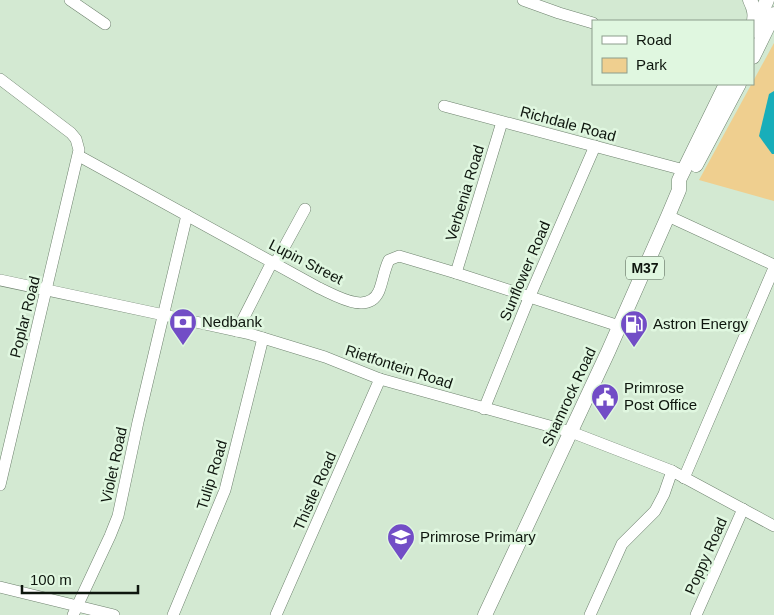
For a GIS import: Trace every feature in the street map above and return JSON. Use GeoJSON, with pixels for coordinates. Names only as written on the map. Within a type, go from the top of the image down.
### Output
{"type":"FeatureCollection","features":[{"type":"Feature","properties":{"kind":"main road"},"geometry":{"type":"LineString","coordinates":[[750,0],[754,8],[755,17],[754,49]]}},
{"type":"Feature","properties":{"kind":"main road"},"geometry":{"type":"LineString","coordinates":[[756,32],[767,0]]}},
{"type":"Feature","properties":{"kind":"main road"},"geometry":{"type":"LineString","coordinates":[[756,32],[774,14]]}},
{"type":"Feature","properties":{"kind":"main road"},"geometry":{"type":"LineString","coordinates":[[756,32],[774,25]]}},
{"type":"Feature","properties":{"kind":"main road","name":"Shamrock Road"},"geometry":{"type":"LineString","coordinates":[[679,190],[679,180],[726,85]]}},
{"type":"Feature","properties":{"kind":"main road","name":"Shamrock Road"},"geometry":{"type":"LineString","coordinates":[[485,615],[571,432],[679,190],[686,183],[738,85]]}},
{"type":"Feature","properties":{"kind":"street"},"geometry":{"type":"LineString","coordinates":[[70,0],[105,24]]}},
{"type":"Feature","properties":{"kind":"street"},"geometry":{"type":"LineString","coordinates":[[523,0],[559,13],[592,22]]}},
{"type":"Feature","properties":{"kind":"street"},"geometry":{"type":"LineString","coordinates":[[0,79],[74,136],[79,146],[79,156]]}},
{"type":"Feature","properties":{"kind":"street","name":"Richdale Road"},"geometry":{"type":"LineString","coordinates":[[444,106],[684,170]]}},
{"type":"Feature","properties":{"kind":"street","name":"Verbenia Road"},"geometry":{"type":"LineString","coordinates":[[456,273],[502,122]]}},
{"type":"Feature","properties":{"kind":"street","name":"Sunflower Road"},"geometry":{"type":"LineString","coordinates":[[484,408],[595,146]]}},
{"type":"Feature","properties":{"kind":"street","name":"Lupin Street"},"geometry":{"type":"LineString","coordinates":[[79,156],[318,288],[355,303],[362,304],[372,300],[378,293],[387,263],[394,257],[399,256],[619,326]]}},
{"type":"Feature","properties":{"kind":"street","name":"Poplar Road"},"geometry":{"type":"LineString","coordinates":[[0,485],[79,156]]}},
{"type":"Feature","properties":{"kind":"street"},"geometry":{"type":"LineString","coordinates":[[237,331],[305,210]]}},
{"type":"Feature","properties":{"kind":"street","name":"Violet Road"},"geometry":{"type":"LineString","coordinates":[[75,610],[118,516],[138,422],[187,216]]}},
{"type":"Feature","properties":{"kind":"street"},"geometry":{"type":"LineString","coordinates":[[668,216],[774,266],[684,478]]}},
{"type":"Feature","properties":{"kind":"street","name":"Rietfontein Road"},"geometry":{"type":"LineString","coordinates":[[0,280],[237,331],[325,357],[380,380],[571,432],[672,471],[774,526]]}},
{"type":"Feature","properties":{"kind":"street","name":"Tulip Road"},"geometry":{"type":"LineString","coordinates":[[173,615],[226,490],[263,338]]}},
{"type":"Feature","properties":{"kind":"street","name":"Thistle Road"},"geometry":{"type":"LineString","coordinates":[[276,615],[380,380]]}},
{"type":"Feature","properties":{"kind":"street"},"geometry":{"type":"LineString","coordinates":[[590,615],[622,544],[655,512],[672,471]]}},
{"type":"Feature","properties":{"kind":"street","name":"Poppy Road"},"geometry":{"type":"LineString","coordinates":[[696,615],[743,509]]}},
{"type":"Feature","properties":{"kind":"street"},"geometry":{"type":"LineString","coordinates":[[0,587],[75,610],[114,615]]}},
{"type":"Feature","properties":{"kind":"green space"},"geometry":{"type":"Polygon","coordinates":[[[774,43],[774,201],[699,180],[751,85],[754,85],[754,80],[774,43]]]}},
{"type":"Feature","properties":{"kind":"water"},"geometry":{"type":"Polygon","coordinates":[[[774,91],[774,154],[772,154],[759,136],[769,94],[774,91]]]}},
{"type":"Feature","properties":{"kind":"place","name":"Nedbank"},"geometry":{"type":"Point","coordinates":[183,346]}},
{"type":"Feature","properties":{"kind":"place","name":"Astron Energy"},"geometry":{"type":"Point","coordinates":[634,348]}},
{"type":"Feature","properties":{"kind":"place","name":"Primrose Post Office"},"geometry":{"type":"Point","coordinates":[605,421]}},
{"type":"Feature","properties":{"kind":"place","name":"Primrose Primary"},"geometry":{"type":"Point","coordinates":[401,561]}}]}
